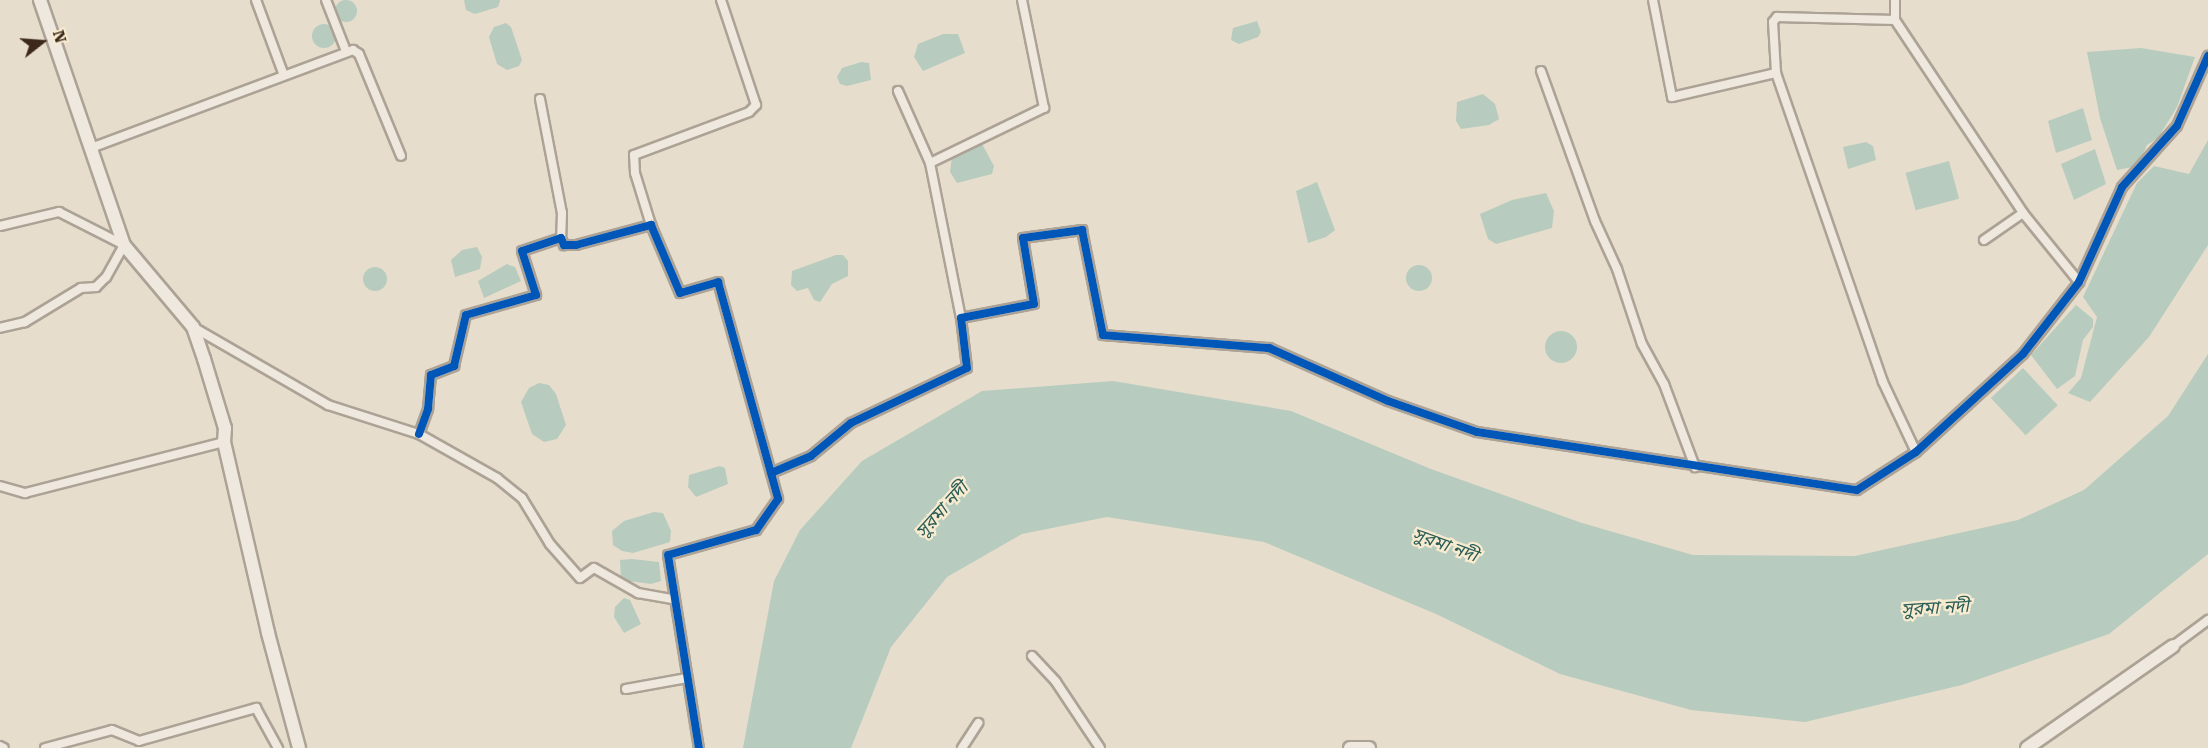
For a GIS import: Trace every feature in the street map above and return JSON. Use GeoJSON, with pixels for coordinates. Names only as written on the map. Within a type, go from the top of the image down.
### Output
{"type":"FeatureCollection","features":[{"type":"Feature","properties":{"kind":"street"},"geometry":{"type":"LineString","coordinates":[[40,0],[124,245],[192,327],[328,405],[418,434],[497,478],[522,498],[550,544],[580,578],[594,568],[638,593],[672,599]]}},
{"type":"Feature","properties":{"kind":"street"},"geometry":{"type":"LineString","coordinates":[[256,0],[283,73]]}},
{"type":"Feature","properties":{"kind":"street"},"geometry":{"type":"LineString","coordinates":[[326,0],[346,51]]}},
{"type":"Feature","properties":{"kind":"street"},"geometry":{"type":"LineString","coordinates":[[699,748],[672,599],[668,555],[756,530],[778,500],[718,282],[680,293],[651,225],[635,173],[634,154],[749,112],[756,105],[721,0]]}},
{"type":"Feature","properties":{"kind":"street"},"geometry":{"type":"LineString","coordinates":[[930,163],[1044,108],[1022,0]]}},
{"type":"Feature","properties":{"kind":"street"},"geometry":{"type":"LineString","coordinates":[[1653,0],[1672,97],[1776,73]]}},
{"type":"Feature","properties":{"kind":"street"},"geometry":{"type":"LineString","coordinates":[[1895,0],[1895,20],[2023,213],[2079,282]]}},
{"type":"Feature","properties":{"kind":"street"},"geometry":{"type":"LineString","coordinates":[[1895,20],[1777,17],[1773,22],[1776,73],[1883,382],[1916,452]]}},
{"type":"Feature","properties":{"kind":"street"},"geometry":{"type":"LineString","coordinates":[[91,148],[283,73],[346,51],[358,54],[401,156]]}},
{"type":"Feature","properties":{"kind":"street"},"geometry":{"type":"LineString","coordinates":[[960,318],[1035,304],[1023,238],[1082,230],[1103,335],[1269,348],[1388,401],[1477,432],[1695,467],[1762,473],[1846,491],[1857,490],[1916,452],[2023,354],[2079,282],[2122,187],[2177,126],[2208,56]]}},
{"type":"Feature","properties":{"kind":"street"},"geometry":{"type":"LineString","coordinates":[[1541,71],[1595,221],[1617,269],[1642,344],[1664,384],[1695,467]]}},
{"type":"Feature","properties":{"kind":"street"},"geometry":{"type":"LineString","coordinates":[[771,473],[811,456],[851,423],[968,368],[930,163],[898,91]]}},
{"type":"Feature","properties":{"kind":"street"},"geometry":{"type":"LineString","coordinates":[[540,99],[562,213],[561,238],[564,245],[576,245],[651,225]]}},
{"type":"Feature","properties":{"kind":"street"},"geometry":{"type":"LineString","coordinates":[[0,226],[59,212],[124,245]]}},
{"type":"Feature","properties":{"kind":"street"},"geometry":{"type":"LineString","coordinates":[[1984,240],[2023,213]]}},
{"type":"Feature","properties":{"kind":"street"},"geometry":{"type":"LineString","coordinates":[[418,434],[428,409],[431,375],[454,366],[466,315],[536,296],[522,251],[561,238]]}},
{"type":"Feature","properties":{"kind":"street"},"geometry":{"type":"LineString","coordinates":[[0,328],[25,322],[81,288],[96,287],[106,277],[124,245]]}},
{"type":"Feature","properties":{"kind":"street"},"geometry":{"type":"LineString","coordinates":[[192,327],[225,428],[224,442],[299,748]]}},
{"type":"Feature","properties":{"kind":"street"},"geometry":{"type":"LineString","coordinates":[[0,486],[25,493],[224,442]]}},
{"type":"Feature","properties":{"kind":"street"},"geometry":{"type":"LineString","coordinates":[[2027,748],[2208,620]]}},
{"type":"Feature","properties":{"kind":"street"},"geometry":{"type":"LineString","coordinates":[[1032,656],[1056,682],[1100,748]]}},
{"type":"Feature","properties":{"kind":"street"},"geometry":{"type":"LineString","coordinates":[[626,689],[687,678]]}},
{"type":"Feature","properties":{"kind":"street"},"geometry":{"type":"LineString","coordinates":[[45,748],[112,730],[139,741],[256,708],[278,748]]}},
{"type":"Feature","properties":{"kind":"street"},"geometry":{"type":"LineString","coordinates":[[962,748],[978,723]]}},
{"type":"Feature","properties":{"kind":"street"},"geometry":{"type":"LineString","coordinates":[[1350,748],[1369,748]]}},
{"type":"Feature","properties":{"kind":"water"},"geometry":{"type":"Polygon","coordinates":[[[346,0],[354,3],[357,11],[354,19],[346,22],[338,19],[335,11],[338,3],[346,0]]]}},
{"type":"Feature","properties":{"kind":"water"},"geometry":{"type":"Polygon","coordinates":[[[464,0],[500,1],[498,7],[475,14],[466,10],[464,0]]]}},
{"type":"Feature","properties":{"kind":"water"},"geometry":{"type":"Polygon","coordinates":[[[1257,21],[1261,32],[1258,37],[1239,44],[1231,40],[1233,28],[1257,21]]]}},
{"type":"Feature","properties":{"kind":"water"},"geometry":{"type":"Polygon","coordinates":[[[506,23],[511,27],[522,60],[519,66],[507,70],[497,64],[489,37],[494,27],[506,23]]]}},
{"type":"Feature","properties":{"kind":"water"},"geometry":{"type":"Polygon","coordinates":[[[324,24],[333,27],[336,36],[333,45],[324,48],[315,45],[312,36],[315,27],[324,24]]]}},
{"type":"Feature","properties":{"kind":"water"},"geometry":{"type":"Polygon","coordinates":[[[943,34],[958,34],[965,53],[923,71],[914,57],[918,44],[943,34]]]}},
{"type":"Feature","properties":{"kind":"water"},"geometry":{"type":"Polygon","coordinates":[[[2141,48],[2195,57],[2177,107],[2158,138],[2147,145],[2138,166],[2117,170],[2100,118],[2087,52],[2141,48]]]}},
{"type":"Feature","properties":{"kind":"water"},"geometry":{"type":"Polygon","coordinates":[[[861,62],[869,63],[871,80],[847,86],[840,84],[837,77],[842,68],[861,62]]]}},
{"type":"Feature","properties":{"kind":"water"},"geometry":{"type":"Polygon","coordinates":[[[1483,94],[1495,104],[1499,119],[1489,125],[1461,129],[1456,121],[1457,102],[1483,94]]]}},
{"type":"Feature","properties":{"kind":"water"},"geometry":{"type":"Polygon","coordinates":[[[2083,108],[2092,140],[2056,153],[2048,121],[2083,108]]]}},
{"type":"Feature","properties":{"kind":"water"},"geometry":{"type":"Polygon","coordinates":[[[2208,140],[2208,245],[2149,337],[2090,402],[2068,393],[2081,378],[2097,317],[2083,297],[2137,183],[2154,166],[2189,174],[2208,140]]]}},
{"type":"Feature","properties":{"kind":"water"},"geometry":{"type":"Polygon","coordinates":[[[1866,142],[1873,146],[1876,160],[1848,169],[1843,147],[1866,142]]]}},
{"type":"Feature","properties":{"kind":"water"},"geometry":{"type":"Polygon","coordinates":[[[982,144],[994,166],[992,174],[957,183],[950,172],[952,157],[982,144]]]}},
{"type":"Feature","properties":{"kind":"water"},"geometry":{"type":"Polygon","coordinates":[[[2095,149],[2106,184],[2074,200],[2061,164],[2095,149]]]}},
{"type":"Feature","properties":{"kind":"water"},"geometry":{"type":"Polygon","coordinates":[[[1949,161],[1959,199],[1916,210],[1906,173],[1949,161]]]}},
{"type":"Feature","properties":{"kind":"water"},"geometry":{"type":"Polygon","coordinates":[[[1317,182],[1335,230],[1326,237],[1308,243],[1296,191],[1317,182]]]}},
{"type":"Feature","properties":{"kind":"water"},"geometry":{"type":"Polygon","coordinates":[[[1546,193],[1554,211],[1552,228],[1496,244],[1488,239],[1480,214],[1512,200],[1546,193]]]}},
{"type":"Feature","properties":{"kind":"water"},"geometry":{"type":"Polygon","coordinates":[[[477,247],[482,257],[480,269],[455,277],[451,260],[462,250],[477,247]]]}},
{"type":"Feature","properties":{"kind":"water"},"geometry":{"type":"Polygon","coordinates":[[[836,255],[843,255],[848,261],[848,276],[832,284],[820,302],[814,300],[808,288],[797,291],[791,285],[792,271],[836,255]]]}},
{"type":"Feature","properties":{"kind":"water"},"geometry":{"type":"Polygon","coordinates":[[[507,264],[515,267],[521,281],[484,298],[478,281],[507,264]]]}},
{"type":"Feature","properties":{"kind":"water"},"geometry":{"type":"Polygon","coordinates":[[[1419,265],[1428,269],[1432,278],[1428,287],[1419,291],[1410,287],[1406,278],[1410,269],[1419,265]]]}},
{"type":"Feature","properties":{"kind":"water"},"geometry":{"type":"Polygon","coordinates":[[[375,267],[380,268],[386,274],[386,284],[380,290],[375,291],[370,290],[364,284],[363,279],[364,274],[370,268],[375,267]]]}},
{"type":"Feature","properties":{"kind":"water"},"geometry":{"type":"Polygon","coordinates":[[[2076,305],[2093,319],[2093,327],[2083,340],[2075,376],[2057,389],[2031,355],[2076,305]]]}},
{"type":"Feature","properties":{"kind":"water"},"geometry":{"type":"Polygon","coordinates":[[[1561,331],[1572,336],[1577,347],[1572,358],[1561,363],[1550,358],[1545,347],[1550,336],[1561,331]]]}},
{"type":"Feature","properties":{"kind":"water","name":"সুরমা নদী"},"geometry":{"type":"Polygon","coordinates":[[[2208,354],[2208,554],[2109,634],[1962,685],[1805,722],[1691,710],[1560,674],[1436,614],[1264,542],[1107,517],[1022,534],[947,577],[891,647],[851,748],[743,748],[774,581],[800,530],[862,461],[982,391],[1113,381],[1291,411],[1431,469],[1582,523],[1693,555],[1855,556],[2018,520],[2084,490],[2168,416],[2208,354]]]}},
{"type":"Feature","properties":{"kind":"water"},"geometry":{"type":"Polygon","coordinates":[[[2023,368],[2058,405],[2026,435],[1991,398],[2023,368]]]}},
{"type":"Feature","properties":{"kind":"water"},"geometry":{"type":"Polygon","coordinates":[[[539,383],[549,385],[556,394],[566,425],[557,439],[544,442],[532,434],[521,402],[529,388],[539,383]]]}},
{"type":"Feature","properties":{"kind":"water"},"geometry":{"type":"Polygon","coordinates":[[[720,466],[725,468],[728,484],[696,497],[688,487],[689,475],[720,466]]]}},
{"type":"Feature","properties":{"kind":"water"},"geometry":{"type":"Polygon","coordinates":[[[654,512],[663,513],[671,531],[670,542],[633,553],[622,551],[613,545],[612,531],[624,521],[654,512]]]}},
{"type":"Feature","properties":{"kind":"water"},"geometry":{"type":"Polygon","coordinates":[[[620,560],[659,562],[661,581],[651,584],[621,580],[620,560]]]}},
{"type":"Feature","properties":{"kind":"water"},"geometry":{"type":"Polygon","coordinates":[[[624,598],[630,600],[641,624],[624,633],[614,617],[615,607],[624,598]]]}},
{"type":"Feature","properties":{"kind":"cycle path"},"geometry":{"type":"LineString","coordinates":[[771,473],[811,456],[851,423],[967,368],[961,318],[1034,304],[1023,238],[1082,230],[1103,335],[1269,348],[1388,401],[1477,432],[1857,490],[1916,452],[2023,354],[2079,282],[2122,187],[2177,126],[2208,56]]}},
{"type":"Feature","properties":{"kind":"cycle path"},"geometry":{"type":"LineString","coordinates":[[419,434],[428,409],[431,375],[454,366],[466,315],[536,295],[522,251],[561,238],[564,245],[576,245],[651,225],[680,293],[718,282],[778,499],[756,530],[668,555],[699,748]]}}]}
